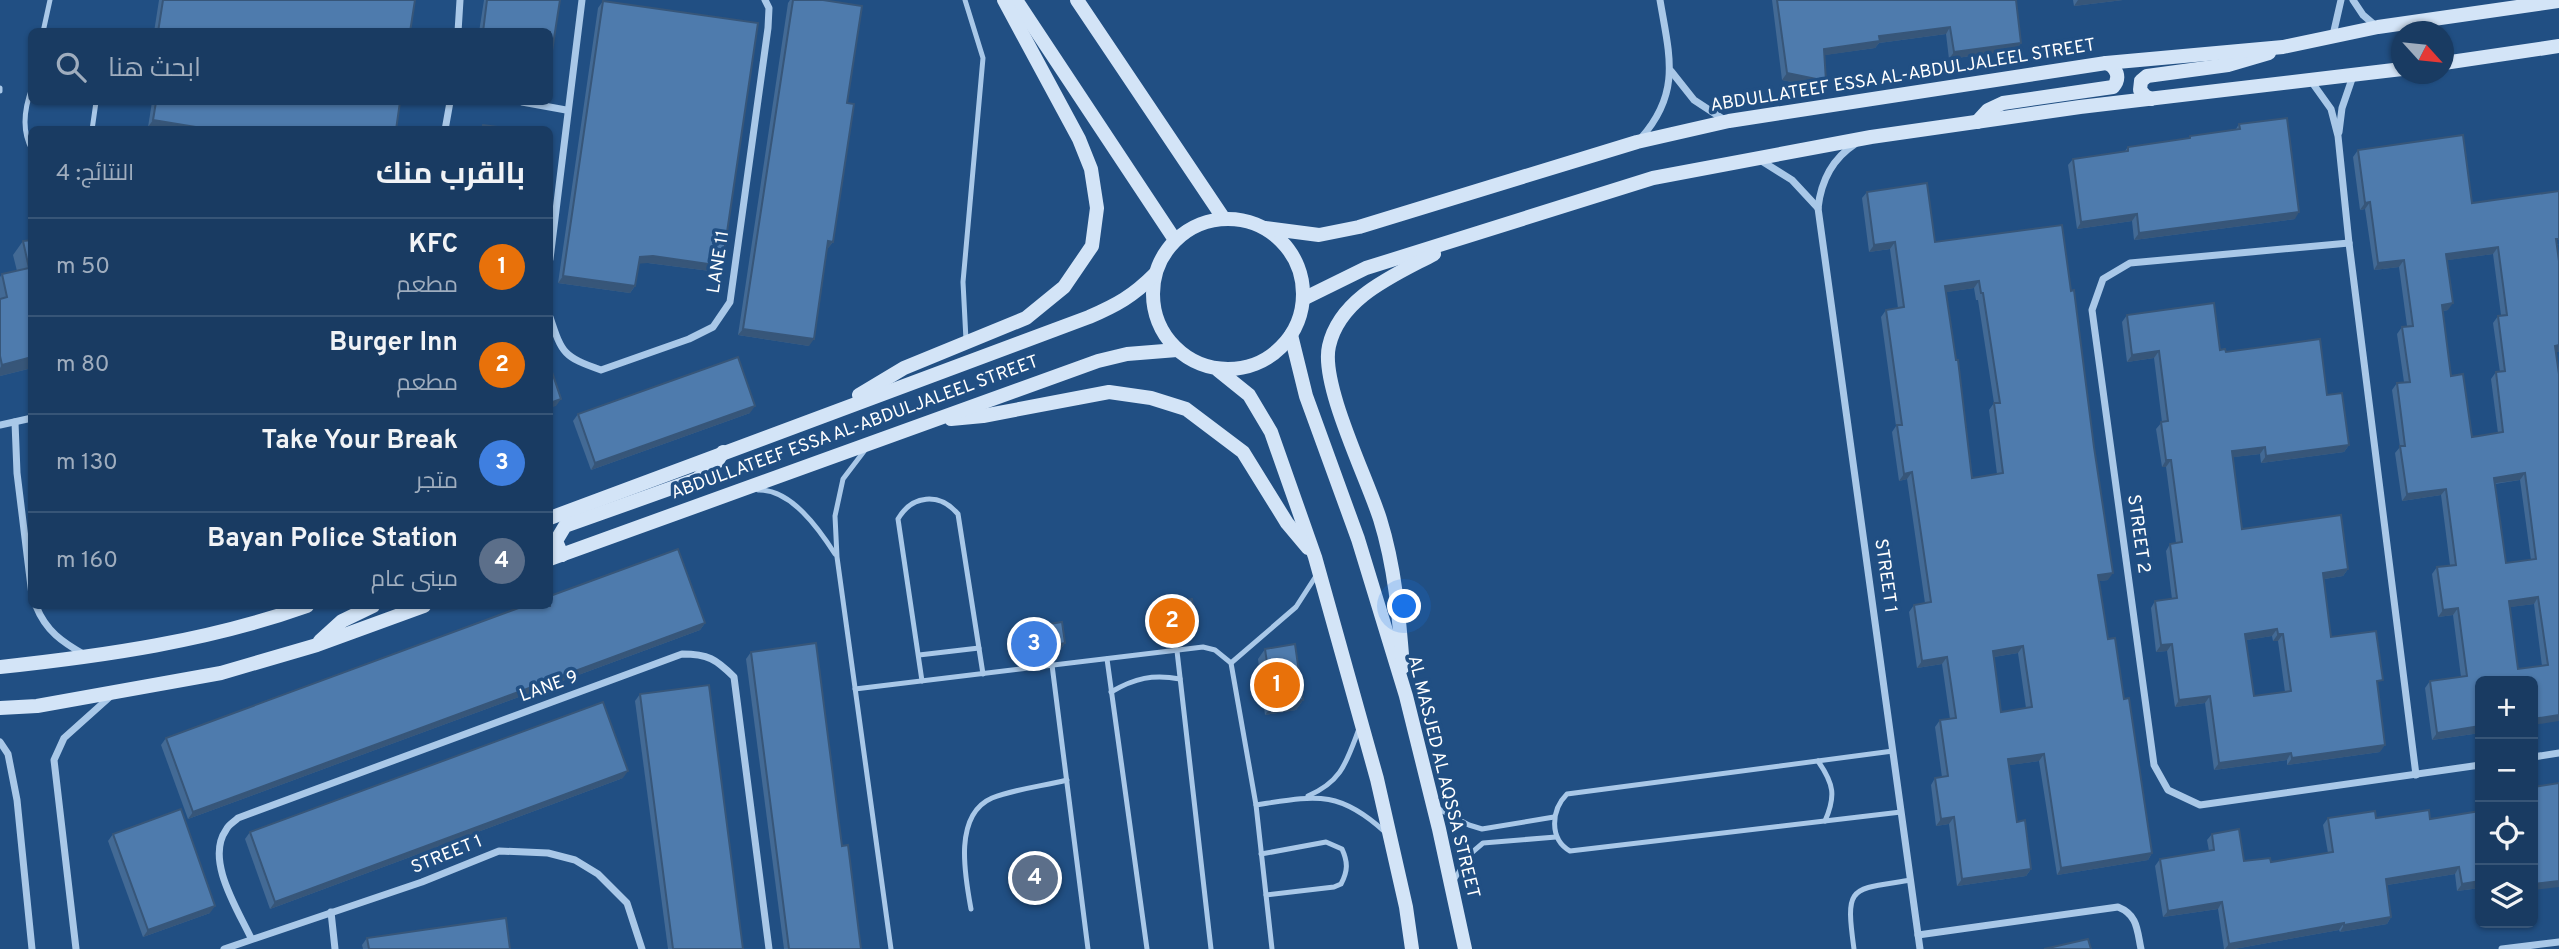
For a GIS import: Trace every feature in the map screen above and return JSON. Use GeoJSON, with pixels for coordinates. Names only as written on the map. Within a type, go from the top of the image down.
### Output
{"type":"FeatureCollection","features":[{"type":"Feature","properties":{"kind":"main road"},"geometry":{"type":"LineString","coordinates":[[832,412],[904,368],[1026,318],[1064,287],[1092,247],[1097,208],[1091,169],[1079,139],[1004,0]]}},
{"type":"Feature","properties":{"kind":"main road"},"geometry":{"type":"LineString","coordinates":[[1016,0],[1175,240]]}},
{"type":"Feature","properties":{"kind":"main road"},"geometry":{"type":"LineString","coordinates":[[1077,0],[1224,219]]}},
{"type":"Feature","properties":{"kind":"main road","name":"ABDULLATEEF ESSA AL-ABDULJALEEL STREET"},"geometry":{"type":"LineString","coordinates":[[1265,228],[1319,235],[1359,228],[1637,142],[1729,121],[2106,63],[2283,47],[2378,27],[2559,1]]}},
{"type":"Feature","properties":{"kind":"main road"},"geometry":{"type":"LineString","coordinates":[[2454,62],[2559,46]]}},
{"type":"Feature","properties":{"kind":"main road"},"geometry":{"type":"LineString","coordinates":[[2151,99],[2140,90],[2141,81],[2147,76],[2228,65],[2283,47]]}},
{"type":"Feature","properties":{"kind":"main road"},"geometry":{"type":"LineString","coordinates":[[1977,121],[1989,110],[2003,103],[2113,87],[2117,81],[2117,73],[2113,66],[2106,63]]}},
{"type":"Feature","properties":{"kind":"main road"},"geometry":{"type":"LineString","coordinates":[[1303,299],[1366,268],[1653,178],[1871,137],[1977,121],[2391,71]]}},
{"type":"Feature","properties":{"kind":"main road"},"geometry":{"type":"LineString","coordinates":[[1218,370],[1240,369],[1260,363],[1277,351],[1291,335],[1300,318],[1302,277],[1294,258],[1282,241],[1265,228],[1245,220],[1206,222],[1175,240],[1163,256],[1155,274],[1153,301],[1156,315],[1160,328],[1177,350],[1189,359],[1218,370],[1249,395],[1271,432],[1317,564],[1361,724],[1406,907],[1412,949]]}},
{"type":"Feature","properties":{"kind":"main road"},"geometry":{"type":"LineString","coordinates":[[1406,696],[1397,589],[1380,519],[1331,388],[1328,347],[1340,320],[1356,301],[1380,284],[1463,239]]}},
{"type":"Feature","properties":{"kind":"main road","name":"ABDULLATEEF ESSA AL-ABDULJALEEL STREET"},"geometry":{"type":"LineString","coordinates":[[553,517],[1089,317],[1137,293],[1155,274]]}},
{"type":"Feature","properties":{"kind":"main road","name":"AL MASJED AL AQSSA STREET"},"geometry":{"type":"LineString","coordinates":[[1291,335],[1306,396],[1358,539],[1406,696],[1465,949]]}},
{"type":"Feature","properties":{"kind":"main road","name":"ABDULLATEEF ESSA AL-ABDULJALEEL STREET"},"geometry":{"type":"LineString","coordinates":[[556,557],[1098,361],[1127,354],[1177,350]]}},
{"type":"Feature","properties":{"kind":"main road"},"geometry":{"type":"LineString","coordinates":[[928,421],[983,416],[1109,392],[1151,398],[1186,409],[1243,452],[1287,523],[1317,564]]}},
{"type":"Feature","properties":{"kind":"main road"},"geometry":{"type":"LineString","coordinates":[[556,557],[556,541],[565,526],[697,479],[716,463],[723,452]]}},
{"type":"Feature","properties":{"kind":"main road"},"geometry":{"type":"LineString","coordinates":[[0,667],[89,657],[172,642],[299,609]]}},
{"type":"Feature","properties":{"kind":"main road"},"geometry":{"type":"LineString","coordinates":[[317,645],[342,621],[367,609]]}},
{"type":"Feature","properties":{"kind":"main road"},"geometry":{"type":"LineString","coordinates":[[0,708],[37,706],[113,694],[221,673],[317,645],[416,609]]}},
{"type":"Feature","properties":{"kind":"street"},"geometry":{"type":"LineString","coordinates":[[458,28],[460,0]]}},
{"type":"Feature","properties":{"kind":"street"},"geometry":{"type":"LineString","coordinates":[[553,231],[566,110],[582,0]]}},
{"type":"Feature","properties":{"kind":"street","name":"LANE 11"},"geometry":{"type":"LineString","coordinates":[[553,327],[558,344],[567,356],[601,370],[688,339],[713,327],[730,302],[768,28],[769,8],[765,0]]}},
{"type":"Feature","properties":{"kind":"street"},"geometry":{"type":"LineString","coordinates":[[1637,142],[1660,110],[1671,70],[1660,0]]}},
{"type":"Feature","properties":{"kind":"street"},"geometry":{"type":"LineString","coordinates":[[2333,35],[2341,0]]}},
{"type":"Feature","properties":{"kind":"street"},"geometry":{"type":"LineString","coordinates":[[2353,0],[2363,15],[2378,27]]}},
{"type":"Feature","properties":{"kind":"street"},"geometry":{"type":"LineString","coordinates":[[1671,70],[1694,100],[1716,116],[1729,121]]}},
{"type":"Feature","properties":{"kind":"street"},"geometry":{"type":"LineString","coordinates":[[2339,136],[2342,108],[2353,76]]}},
{"type":"Feature","properties":{"kind":"street"},"geometry":{"type":"LineString","coordinates":[[2310,80],[2331,109],[2339,136],[2349,243],[2416,775]]}},
{"type":"Feature","properties":{"kind":"street"},"geometry":{"type":"LineString","coordinates":[[446,126],[449,105]]}},
{"type":"Feature","properties":{"kind":"street"},"geometry":{"type":"LineString","coordinates":[[538,105],[566,110]]}},
{"type":"Feature","properties":{"kind":"street","name":"STREET 1"},"geometry":{"type":"LineString","coordinates":[[1871,137],[1849,148],[1832,166],[1822,187],[1818,208],[1920,949]]}},
{"type":"Feature","properties":{"kind":"street"},"geometry":{"type":"LineString","coordinates":[[1757,158],[1792,180],[1818,208]]}},
{"type":"Feature","properties":{"kind":"street","name":"STREET 2"},"geometry":{"type":"LineString","coordinates":[[2349,243],[2130,263],[2103,279],[2092,310],[2154,765],[2168,790],[2200,805],[2475,766]]}},
{"type":"Feature","properties":{"kind":"street"},"geometry":{"type":"LineString","coordinates":[[0,425],[28,419]]}},
{"type":"Feature","properties":{"kind":"street"},"geometry":{"type":"LineString","coordinates":[[15,422],[17,473],[28,562]]}},
{"type":"Feature","properties":{"kind":"street"},"geometry":{"type":"LineString","coordinates":[[37,609],[40,618],[56,638],[89,657]]}},
{"type":"Feature","properties":{"kind":"street","name":"LANE 9"},"geometry":{"type":"LineString","coordinates":[[251,938],[218,864],[225,830],[238,818],[682,654],[702,654],[720,663],[734,677],[769,949]]}},
{"type":"Feature","properties":{"kind":"street"},"geometry":{"type":"LineString","coordinates":[[76,949],[54,760],[64,738],[113,694]]}},
{"type":"Feature","properties":{"kind":"street"},"geometry":{"type":"LineString","coordinates":[[0,742],[8,754],[17,800],[33,949]]}},
{"type":"Feature","properties":{"kind":"street"},"geometry":{"type":"LineString","coordinates":[[2538,756],[2559,753]]}},
{"type":"Feature","properties":{"kind":"street","name":"STREET 1"},"geometry":{"type":"LineString","coordinates":[[224,949],[422,882],[499,851],[548,853],[575,860],[598,874],[627,903],[642,949]]}},
{"type":"Feature","properties":{"kind":"street"},"geometry":{"type":"LineString","coordinates":[[1918,935],[2118,907],[2129,911],[2135,921],[2141,949]]}},
{"type":"Feature","properties":{"kind":"street"},"geometry":{"type":"LineString","coordinates":[[331,912],[335,949]]}},
{"type":"Feature","properties":{"kind":"street"},"geometry":{"type":"LineString","coordinates":[[2502,949],[2559,942]]}},
{"type":"Feature","properties":{"kind":"lane"},"geometry":{"type":"LineString","coordinates":[[44,28],[50,0]]}},
{"type":"Feature","properties":{"kind":"lane"},"geometry":{"type":"LineString","coordinates":[[965,0],[983,58],[963,282],[966,344]]}},
{"type":"Feature","properties":{"kind":"lane"},"geometry":{"type":"LineString","coordinates":[[28,101],[24,118],[28,143]]}},
{"type":"Feature","properties":{"kind":"lane"},"geometry":{"type":"LineString","coordinates":[[93,126],[96,105]]}},
{"type":"Feature","properties":{"kind":"lane"},"geometry":{"type":"LineString","coordinates":[[871,443],[843,478],[835,516],[837,557],[891,949]]}},
{"type":"Feature","properties":{"kind":"lane"},"geometry":{"type":"LineString","coordinates":[[740,491],[771,489],[800,509],[822,534],[837,557]]}},
{"type":"Feature","properties":{"kind":"lane"},"geometry":{"type":"LineString","coordinates":[[922,681],[898,519],[909,505],[926,498],[944,502],[958,514],[983,674]]}},
{"type":"Feature","properties":{"kind":"lane"},"geometry":{"type":"LineString","coordinates":[[1231,663],[1296,607],[1317,564]]}},
{"type":"Feature","properties":{"kind":"lane"},"geometry":{"type":"LineString","coordinates":[[855,689],[1203,647],[1214,650],[1231,663],[1256,805],[1272,949]]}},
{"type":"Feature","properties":{"kind":"lane"},"geometry":{"type":"LineString","coordinates":[[919,656],[979,648]]}},
{"type":"Feature","properties":{"kind":"lane"},"geometry":{"type":"LineString","coordinates":[[1177,650],[1211,949]]}},
{"type":"Feature","properties":{"kind":"lane"},"geometry":{"type":"LineString","coordinates":[[1107,659],[1147,949]]}},
{"type":"Feature","properties":{"kind":"lane"},"geometry":{"type":"LineString","coordinates":[[1052,665],[1088,949]]}},
{"type":"Feature","properties":{"kind":"lane"},"geometry":{"type":"LineString","coordinates":[[1111,692],[1130,681],[1146,677],[1180,679]]}},
{"type":"Feature","properties":{"kind":"lane"},"geometry":{"type":"LineString","coordinates":[[1256,805],[1305,797],[1327,788],[1347,759],[1361,724]]}},
{"type":"Feature","properties":{"kind":"lane"},"geometry":{"type":"LineString","coordinates":[[1893,751],[1567,794],[1559,802],[1554,817],[1556,837],[1562,847],[1570,851],[1901,812]]}},
{"type":"Feature","properties":{"kind":"lane"},"geometry":{"type":"LineString","coordinates":[[1818,761],[1829,776],[1832,791],[1832,805],[1825,821]]}},
{"type":"Feature","properties":{"kind":"lane"},"geometry":{"type":"LineString","coordinates":[[971,909],[966,878],[966,831],[974,811],[990,799],[1067,780]]}},
{"type":"Feature","properties":{"kind":"lane"},"geometry":{"type":"LineString","coordinates":[[1305,797],[1328,799],[1363,812],[1390,837]]}},
{"type":"Feature","properties":{"kind":"lane"},"geometry":{"type":"LineString","coordinates":[[1433,806],[1482,829],[1554,817]]}},
{"type":"Feature","properties":{"kind":"lane"},"geometry":{"type":"LineString","coordinates":[[1451,885],[1469,855],[1483,844],[1556,837]]}},
{"type":"Feature","properties":{"kind":"lane"},"geometry":{"type":"LineString","coordinates":[[1261,854],[1326,842],[1342,849],[1346,859],[1347,872],[1341,884],[1266,895]]}},
{"type":"Feature","properties":{"kind":"lane"},"geometry":{"type":"LineString","coordinates":[[1854,949],[1849,907],[1855,895],[1862,888],[1911,880]]}},
{"type":"Feature","properties":{"kind":"building"},"geometry":{"type":"Polygon","coordinates":[[[163,0],[415,0],[411,28],[159,28],[163,0]]]}},
{"type":"Feature","properties":{"kind":"building"},"geometry":{"type":"Polygon","coordinates":[[[487,0],[560,0],[553,45],[553,28],[484,28],[487,0]]]}},
{"type":"Feature","properties":{"kind":"building"},"geometry":{"type":"Polygon","coordinates":[[[793,0],[823,0],[862,6],[847,103],[854,104],[833,242],[828,241],[814,339],[743,329],[793,0]]]}},
{"type":"Feature","properties":{"kind":"building"},"geometry":{"type":"Polygon","coordinates":[[[1777,0],[2016,0],[2021,43],[1954,52],[1950,27],[1879,36],[1880,41],[1824,49],[1826,81],[1787,73],[1777,0]]]}},
{"type":"Feature","properties":{"kind":"building"},"geometry":{"type":"Polygon","coordinates":[[[603,1],[758,23],[722,266],[653,256],[640,257],[635,286],[563,276],[603,1]]]}},
{"type":"Feature","properties":{"kind":"building"},"geometry":{"type":"Polygon","coordinates":[[[156,105],[400,105],[397,126],[190,126],[153,120],[156,105]]]}},
{"type":"Feature","properties":{"kind":"building"},"geometry":{"type":"Polygon","coordinates":[[[2287,118],[2299,212],[2139,233],[2137,214],[2081,222],[2073,159],[2240,129],[2239,124],[2287,118]]]}},
{"type":"Feature","properties":{"kind":"building"},"geometry":{"type":"Polygon","coordinates":[[[2463,135],[2472,203],[2559,191],[2559,239],[2556,239],[2559,261],[2559,345],[2555,346],[2559,374],[2559,715],[2538,718],[2538,676],[2475,676],[2475,727],[2437,733],[2430,681],[2467,676],[2458,608],[2443,610],[2437,567],[2456,565],[2446,489],[2407,494],[2400,446],[2405,446],[2397,383],[2410,382],[2402,327],[2413,326],[2404,260],[2378,263],[2370,202],[2365,203],[2358,150],[2463,135]],[[2498,247],[2446,254],[2453,303],[2442,305],[2451,376],[2463,374],[2472,437],[2503,432],[2496,372],[2505,371],[2498,316],[2507,315],[2498,247]],[[2525,473],[2494,478],[2506,563],[2536,559],[2525,473]],[[2538,597],[2509,601],[2518,669],[2548,665],[2538,597]]]}},
{"type":"Feature","properties":{"kind":"building"},"geometry":{"type":"Polygon","coordinates":[[[1927,183],[1935,242],[2062,225],[2071,291],[2074,290],[2113,573],[2098,575],[2108,639],[2115,638],[2124,699],[2129,698],[2152,853],[2061,868],[2044,754],[2008,759],[2017,822],[2025,820],[2031,869],[1962,879],[1954,817],[1941,819],[1935,778],[1948,776],[1940,720],[1956,718],[1947,657],[1922,661],[1914,605],[1931,602],[1912,472],[1904,474],[1897,425],[1902,425],[1886,310],[1904,307],[1895,242],[1874,245],[1867,192],[1927,183]],[[1979,281],[1945,286],[1958,360],[1972,478],[2003,473],[1994,403],[2000,403],[1979,281]],[[2023,646],[1993,651],[2001,712],[2032,707],[2023,646]]]}},
{"type":"Feature","properties":{"kind":"building"},"geometry":{"type":"Polygon","coordinates":[[[28,240],[28,264],[23,241],[28,240]]]}},
{"type":"Feature","properties":{"kind":"building"},"geometry":{"type":"Polygon","coordinates":[[[28,268],[28,358],[2,365],[0,299],[7,297],[2,274],[28,268]]]}},
{"type":"Feature","properties":{"kind":"building"},"geometry":{"type":"Polygon","coordinates":[[[2214,303],[2220,350],[2225,349],[2226,352],[2320,339],[2327,395],[2342,393],[2349,445],[2266,456],[2265,447],[2232,451],[2242,529],[2341,515],[2348,569],[2323,573],[2331,637],[2376,631],[2383,680],[2377,681],[2385,745],[2292,758],[2291,753],[2219,763],[2210,696],[2179,700],[2172,644],[2161,645],[2155,601],[2177,598],[2170,544],[2182,542],[2171,460],[2166,460],[2161,422],[2168,421],[2159,351],[2132,355],[2127,315],[2214,303]],[[2277,629],[2245,634],[2254,696],[2291,691],[2283,634],[2278,634],[2277,629]]]}},
{"type":"Feature","properties":{"kind":"building"},"geometry":{"type":"Polygon","coordinates":[[[738,357],[755,406],[595,463],[578,414],[738,357]]]}},
{"type":"Feature","properties":{"kind":"building"},"geometry":{"type":"Polygon","coordinates":[[[553,375],[561,399],[553,402],[553,375]]]}},
{"type":"Feature","properties":{"kind":"building"},"geometry":{"type":"Polygon","coordinates":[[[678,549],[705,623],[193,812],[166,738],[516,609],[553,609],[553,595],[678,549]]]}},
{"type":"Feature","properties":{"kind":"building"},"geometry":{"type":"Polygon","coordinates":[[[1192,599],[1196,623],[1161,629],[1158,606],[1192,599]]]}},
{"type":"Feature","properties":{"kind":"building"},"geometry":{"type":"Polygon","coordinates":[[[1062,622],[1065,643],[1017,653],[1013,630],[1062,622]]]}},
{"type":"Feature","properties":{"kind":"building"},"geometry":{"type":"Polygon","coordinates":[[[816,643],[842,846],[848,845],[861,949],[789,949],[751,652],[816,643]]]}},
{"type":"Feature","properties":{"kind":"building"},"geometry":{"type":"Polygon","coordinates":[[[1295,644],[1303,700],[1273,704],[1265,649],[1295,644]]]}},
{"type":"Feature","properties":{"kind":"building"},"geometry":{"type":"Polygon","coordinates":[[[709,685],[743,949],[673,949],[640,694],[709,685]]]}},
{"type":"Feature","properties":{"kind":"building"},"geometry":{"type":"Polygon","coordinates":[[[603,702],[628,771],[275,902],[250,832],[603,702]]]}},
{"type":"Feature","properties":{"kind":"building"},"geometry":{"type":"Polygon","coordinates":[[[2559,783],[2559,881],[2538,883],[2538,802],[2538,786],[2559,783]]]}},
{"type":"Feature","properties":{"kind":"building"},"geometry":{"type":"Polygon","coordinates":[[[181,809],[215,906],[148,930],[113,834],[181,809]]]}},
{"type":"Feature","properties":{"kind":"building"},"geometry":{"type":"Polygon","coordinates":[[[2429,810],[2430,819],[2475,812],[2475,882],[2462,884],[2459,867],[2386,879],[2391,917],[2229,944],[2222,902],[2168,911],[2160,859],[2214,850],[2212,834],[2239,829],[2244,861],[2270,858],[2271,862],[2333,852],[2328,818],[2375,811],[2376,818],[2429,810]]]}},
{"type":"Feature","properties":{"kind":"building"},"geometry":{"type":"Polygon","coordinates":[[[506,918],[510,949],[369,949],[367,938],[506,918]]]}},
{"type":"Feature","properties":{"kind":"building"},"geometry":{"type":"Polygon","coordinates":[[[2088,939],[2091,949],[2044,949],[2088,939]]]}},
{"type":"Feature","properties":{"kind":"place","name":"Burger Inn"},"geometry":{"type":"Point","coordinates":[1172,621]}},
{"type":"Feature","properties":{"kind":"place","name":"Take Your Break"},"geometry":{"type":"Point","coordinates":[1034,644]}},
{"type":"Feature","properties":{"kind":"place","name":"KFC"},"geometry":{"type":"Point","coordinates":[1277,685]}},
{"type":"Feature","properties":{"kind":"place","name":"Bayan Police Station"},"geometry":{"type":"Point","coordinates":[1035,878]}}]}
